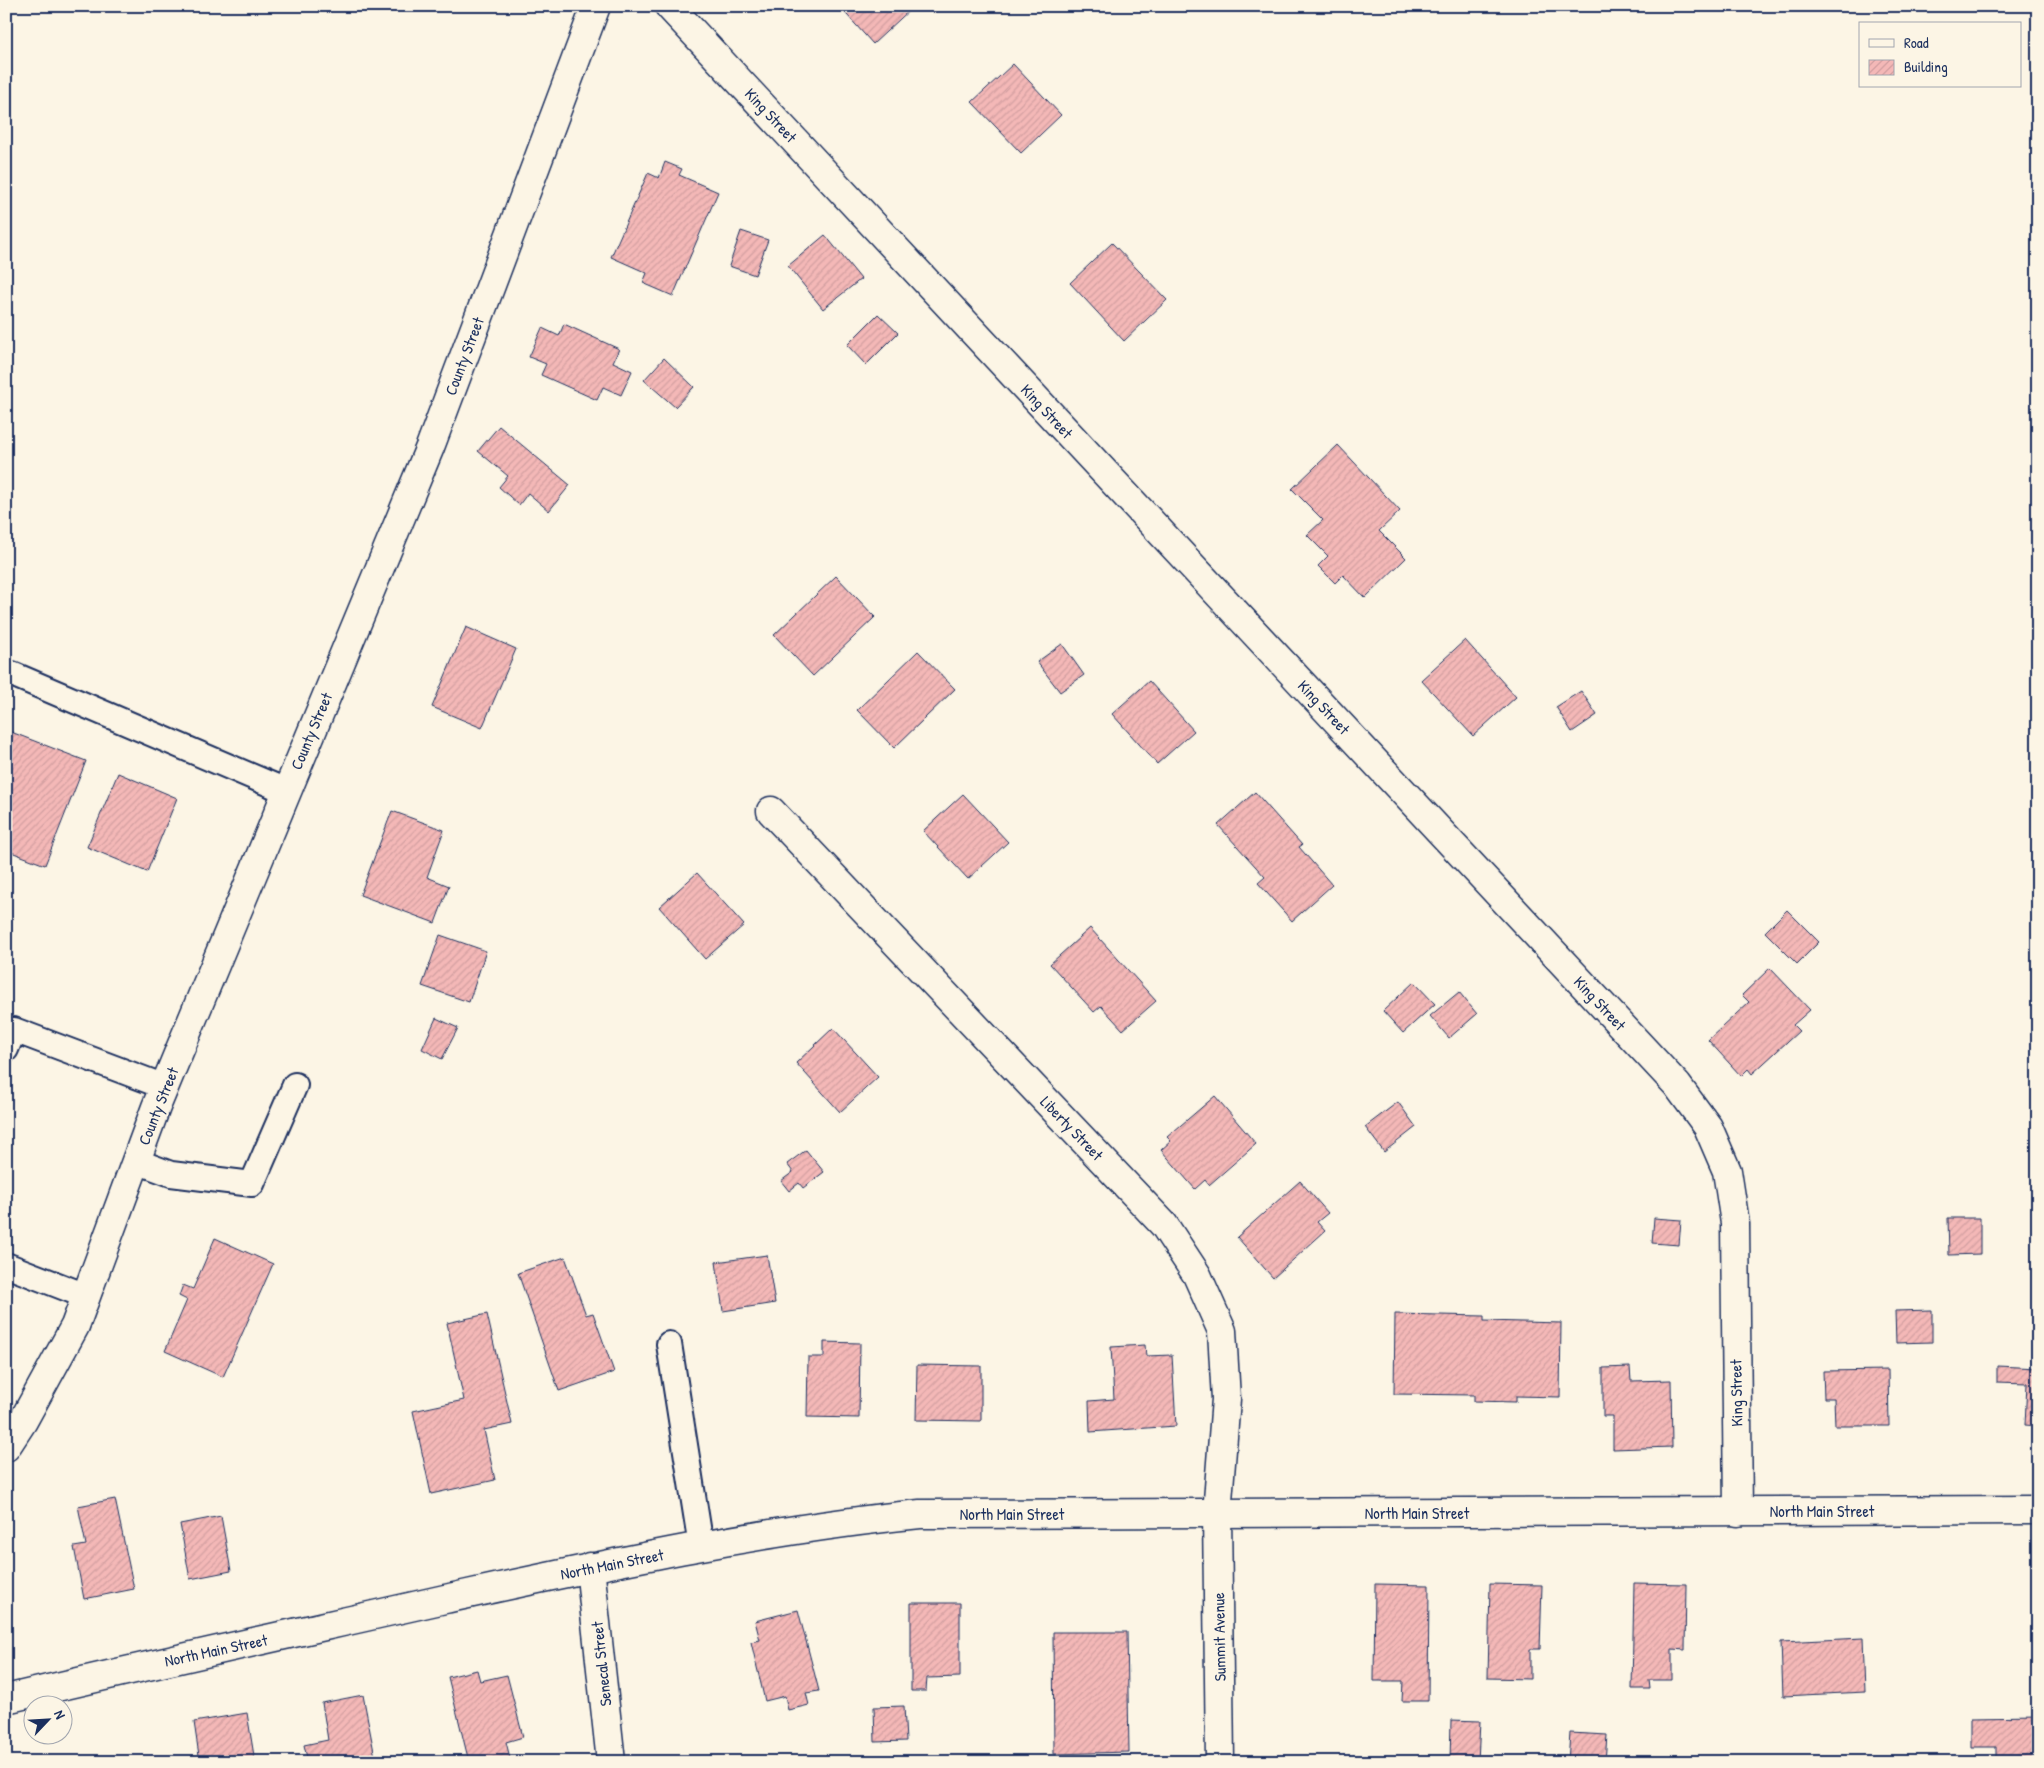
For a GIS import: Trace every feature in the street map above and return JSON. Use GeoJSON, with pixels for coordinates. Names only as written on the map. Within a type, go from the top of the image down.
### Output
{"type":"FeatureCollection","features":[{"type":"Feature","properties":{"kind":"street","name":"County Street"},"geometry":{"type":"LineString","coordinates":[[6,1447],[23,1421],[74,1326],[165,1087],[430,447],[596,6]]}},
{"type":"Feature","properties":{"kind":"street","name":"King Street"},"geometry":{"type":"LineString","coordinates":[[669,6],[1678,1085],[1708,1127],[1727,1171],[1735,1223],[1738,1512]]}},
{"type":"Feature","properties":{"kind":"street","name":"Liberty Street"},"geometry":{"type":"LineString","coordinates":[[771,811],[1164,1225],[1198,1275],[1222,1331],[1226,1399],[1217,1513]]}},
{"type":"Feature","properties":{"kind":"street","name":"North Main Street"},"geometry":{"type":"LineString","coordinates":[[6,1699],[155,1663],[590,1567],[845,1522],[920,1514],[2038,1510]]}},
{"type":"Feature","properties":{"kind":"street","name":"Summit Avenue"},"geometry":{"type":"LineString","coordinates":[[1217,1513],[1220,1762]]}},
{"type":"Feature","properties":{"kind":"street","name":"Senecal Street"},"geometry":{"type":"LineString","coordinates":[[590,1567],[611,1762]]}},
{"type":"Feature","properties":{"kind":"lane"},"geometry":{"type":"LineString","coordinates":[[12,674],[286,791]]}},
{"type":"Feature","properties":{"kind":"lane"},"geometry":{"type":"LineString","coordinates":[[6,1049],[14,1030],[165,1087]]}},
{"type":"Feature","properties":{"kind":"lane"},"geometry":{"type":"LineString","coordinates":[[136,1161],[171,1174],[252,1184],[295,1085]]}},
{"type":"Feature","properties":{"kind":"lane"},"geometry":{"type":"LineString","coordinates":[[6,1266],[86,1296]]}},
{"type":"Feature","properties":{"kind":"lane"},"geometry":{"type":"LineString","coordinates":[[669,1344],[701,1546]]}},
{"type":"Feature","properties":{"kind":"building"},"geometry":{"type":"Polygon","coordinates":[[[839,6],[914,6],[873,44],[839,6]]]}},
{"type":"Feature","properties":{"kind":"building"},"geometry":{"type":"Polygon","coordinates":[[[1013,64],[1061,115],[1021,153],[972,102],[1013,64]]]}},
{"type":"Feature","properties":{"kind":"building"},"geometry":{"type":"Polygon","coordinates":[[[665,162],[682,169],[679,175],[718,192],[673,296],[643,283],[647,273],[611,257],[648,173],[659,178],[665,162]]]}},
{"type":"Feature","properties":{"kind":"building"},"geometry":{"type":"Polygon","coordinates":[[[741,231],[768,240],[755,275],[729,266],[741,231]]]}},
{"type":"Feature","properties":{"kind":"building"},"geometry":{"type":"Polygon","coordinates":[[[825,235],[861,279],[823,309],[788,266],[825,235]]]}},
{"type":"Feature","properties":{"kind":"building"},"geometry":{"type":"Polygon","coordinates":[[[1112,243],[1167,300],[1124,341],[1070,283],[1112,243]]]}},
{"type":"Feature","properties":{"kind":"building"},"geometry":{"type":"Polygon","coordinates":[[[878,314],[898,333],[866,365],[847,345],[878,314]]]}},
{"type":"Feature","properties":{"kind":"building"},"geometry":{"type":"Polygon","coordinates":[[[564,324],[619,349],[613,362],[632,371],[621,395],[603,387],[597,400],[541,375],[546,364],[529,357],[542,328],[559,336],[564,324]]]}},
{"type":"Feature","properties":{"kind":"building"},"geometry":{"type":"Polygon","coordinates":[[[664,358],[694,387],[675,407],[644,380],[664,358]]]}},
{"type":"Feature","properties":{"kind":"building"},"geometry":{"type":"Polygon","coordinates":[[[499,426],[570,485],[549,511],[528,493],[519,505],[499,487],[508,476],[478,451],[499,426]]]}},
{"type":"Feature","properties":{"kind":"building"},"geometry":{"type":"Polygon","coordinates":[[[1338,445],[1400,511],[1379,531],[1406,558],[1365,598],[1343,575],[1335,583],[1318,566],[1328,556],[1307,535],[1323,520],[1292,489],[1338,445]]]}},
{"type":"Feature","properties":{"kind":"building"},"geometry":{"type":"Polygon","coordinates":[[[836,576],[875,617],[813,676],[774,635],[836,576]]]}},
{"type":"Feature","properties":{"kind":"building"},"geometry":{"type":"Polygon","coordinates":[[[466,627],[516,649],[482,728],[432,707],[466,627]]]}},
{"type":"Feature","properties":{"kind":"building"},"geometry":{"type":"Polygon","coordinates":[[[1465,640],[1516,697],[1473,736],[1421,680],[1465,640]]]}},
{"type":"Feature","properties":{"kind":"building"},"geometry":{"type":"Polygon","coordinates":[[[1062,644],[1084,675],[1060,692],[1037,662],[1062,644]]]}},
{"type":"Feature","properties":{"kind":"building"},"geometry":{"type":"Polygon","coordinates":[[[918,651],[955,689],[894,748],[857,710],[918,651]]]}},
{"type":"Feature","properties":{"kind":"building"},"geometry":{"type":"Polygon","coordinates":[[[1149,681],[1194,731],[1157,764],[1112,714],[1149,681]]]}},
{"type":"Feature","properties":{"kind":"building"},"geometry":{"type":"Polygon","coordinates":[[[1581,691],[1597,715],[1572,732],[1556,707],[1581,691]]]}},
{"type":"Feature","properties":{"kind":"building"},"geometry":{"type":"Polygon","coordinates":[[[6,730],[86,761],[45,865],[6,850],[6,730]]]}},
{"type":"Feature","properties":{"kind":"building"},"geometry":{"type":"Polygon","coordinates":[[[118,773],[177,798],[147,872],[87,847],[118,773]]]}},
{"type":"Feature","properties":{"kind":"building"},"geometry":{"type":"Polygon","coordinates":[[[1255,792],[1302,845],[1299,847],[1332,885],[1292,921],[1258,883],[1265,877],[1218,825],[1255,792]]]}},
{"type":"Feature","properties":{"kind":"building"},"geometry":{"type":"Polygon","coordinates":[[[963,794],[1008,842],[968,879],[923,831],[963,794]]]}},
{"type":"Feature","properties":{"kind":"building"},"geometry":{"type":"Polygon","coordinates":[[[392,811],[444,830],[427,877],[449,886],[435,923],[360,895],[392,811]]]}},
{"type":"Feature","properties":{"kind":"building"},"geometry":{"type":"Polygon","coordinates":[[[697,873],[744,925],[705,959],[659,907],[697,873]]]}},
{"type":"Feature","properties":{"kind":"building"},"geometry":{"type":"Polygon","coordinates":[[[1787,910],[1819,942],[1797,964],[1765,932],[1787,910]]]}},
{"type":"Feature","properties":{"kind":"building"},"geometry":{"type":"Polygon","coordinates":[[[1090,928],[1156,1001],[1123,1030],[1101,1006],[1094,1012],[1050,964],[1090,928]]]}},
{"type":"Feature","properties":{"kind":"building"},"geometry":{"type":"Polygon","coordinates":[[[440,935],[486,951],[469,1002],[422,986],[440,935]]]}},
{"type":"Feature","properties":{"kind":"building"},"geometry":{"type":"Polygon","coordinates":[[[1770,968],[1810,1010],[1793,1025],[1799,1031],[1752,1074],[1748,1069],[1741,1076],[1708,1040],[1749,1002],[1742,995],[1770,968]]]}},
{"type":"Feature","properties":{"kind":"building"},"geometry":{"type":"Polygon","coordinates":[[[1414,982],[1435,1004],[1403,1033],[1383,1011],[1414,982]]]}},
{"type":"Feature","properties":{"kind":"building"},"geometry":{"type":"Polygon","coordinates":[[[1459,992],[1477,1014],[1449,1038],[1430,1016],[1459,992]]]}},
{"type":"Feature","properties":{"kind":"building"},"geometry":{"type":"Polygon","coordinates":[[[436,1018],[458,1028],[442,1059],[422,1049],[436,1018]]]}},
{"type":"Feature","properties":{"kind":"building"},"geometry":{"type":"Polygon","coordinates":[[[833,1028],[878,1077],[840,1112],[796,1063],[833,1028]]]}},
{"type":"Feature","properties":{"kind":"building"},"geometry":{"type":"Polygon","coordinates":[[[1215,1096],[1256,1144],[1209,1185],[1205,1180],[1195,1189],[1161,1150],[1171,1141],[1167,1137],[1215,1096]]]}},
{"type":"Feature","properties":{"kind":"building"},"geometry":{"type":"Polygon","coordinates":[[[1398,1102],[1416,1127],[1384,1152],[1365,1127],[1398,1102]]]}},
{"type":"Feature","properties":{"kind":"building"},"geometry":{"type":"Polygon","coordinates":[[[806,1150],[824,1172],[803,1188],[799,1183],[789,1191],[781,1181],[793,1172],[787,1164],[806,1150]]]}},
{"type":"Feature","properties":{"kind":"building"},"geometry":{"type":"Polygon","coordinates":[[[1300,1181],[1328,1213],[1317,1222],[1325,1231],[1273,1278],[1237,1237],[1300,1181]]]}},
{"type":"Feature","properties":{"kind":"building"},"geometry":{"type":"Polygon","coordinates":[[[1654,1218],[1681,1220],[1679,1245],[1652,1243],[1654,1218]]]}},
{"type":"Feature","properties":{"kind":"building"},"geometry":{"type":"Polygon","coordinates":[[[1948,1218],[1980,1218],[1980,1254],[1949,1255],[1948,1218]]]}},
{"type":"Feature","properties":{"kind":"building"},"geometry":{"type":"Polygon","coordinates":[[[215,1238],[273,1264],[223,1377],[165,1351],[187,1300],[179,1296],[183,1285],[193,1289],[215,1238]]]}},
{"type":"Feature","properties":{"kind":"building"},"geometry":{"type":"Polygon","coordinates":[[[767,1255],[775,1303],[723,1311],[716,1262],[767,1255]]]}},
{"type":"Feature","properties":{"kind":"building"},"geometry":{"type":"Polygon","coordinates":[[[565,1257],[586,1315],[593,1313],[614,1372],[559,1391],[518,1273],[565,1257]]]}},
{"type":"Feature","properties":{"kind":"building"},"geometry":{"type":"Polygon","coordinates":[[[1932,1310],[1932,1342],[1896,1343],[1895,1311],[1932,1310]]]}},
{"type":"Feature","properties":{"kind":"building"},"geometry":{"type":"Polygon","coordinates":[[[487,1314],[512,1424],[484,1430],[495,1480],[431,1494],[413,1411],[464,1400],[447,1323],[487,1314]]]}},
{"type":"Feature","properties":{"kind":"building"},"geometry":{"type":"Polygon","coordinates":[[[1395,1314],[1484,1316],[1484,1321],[1561,1323],[1560,1397],[1516,1396],[1516,1402],[1474,1401],[1474,1395],[1394,1394],[1395,1314]]]}},
{"type":"Feature","properties":{"kind":"building"},"geometry":{"type":"Polygon","coordinates":[[[824,1342],[860,1343],[859,1418],[807,1417],[808,1357],[824,1357],[824,1342]]]}},
{"type":"Feature","properties":{"kind":"building"},"geometry":{"type":"Polygon","coordinates":[[[1145,1345],[1146,1356],[1172,1355],[1176,1426],[1090,1432],[1089,1401],[1114,1399],[1111,1347],[1145,1345]]]}},
{"type":"Feature","properties":{"kind":"building"},"geometry":{"type":"Polygon","coordinates":[[[917,1365],[981,1366],[981,1421],[916,1420],[917,1365]]]}},
{"type":"Feature","properties":{"kind":"building"},"geometry":{"type":"Polygon","coordinates":[[[1997,1366],[2038,1368],[2038,1426],[2025,1425],[2027,1383],[1997,1382],[1997,1366]]]}},
{"type":"Feature","properties":{"kind":"building"},"geometry":{"type":"Polygon","coordinates":[[[1630,1367],[1631,1381],[1671,1380],[1672,1447],[1613,1449],[1613,1416],[1603,1416],[1603,1368],[1630,1367]]]}},
{"type":"Feature","properties":{"kind":"building"},"geometry":{"type":"Polygon","coordinates":[[[1888,1370],[1889,1426],[1835,1426],[1834,1398],[1824,1398],[1823,1371],[1888,1370]]]}},
{"type":"Feature","properties":{"kind":"building"},"geometry":{"type":"Polygon","coordinates":[[[115,1499],[134,1589],[84,1599],[74,1547],[86,1545],[78,1506],[115,1499]]]}},
{"type":"Feature","properties":{"kind":"building"},"geometry":{"type":"Polygon","coordinates":[[[221,1516],[231,1571],[190,1579],[180,1524],[221,1516]]]}},
{"type":"Feature","properties":{"kind":"building"},"geometry":{"type":"Polygon","coordinates":[[[1634,1583],[1686,1584],[1685,1650],[1672,1649],[1672,1680],[1649,1680],[1650,1689],[1632,1689],[1634,1583]]]}},
{"type":"Feature","properties":{"kind":"building"},"geometry":{"type":"Polygon","coordinates":[[[1375,1584],[1429,1585],[1428,1701],[1402,1701],[1403,1681],[1374,1681],[1375,1584]]]}},
{"type":"Feature","properties":{"kind":"building"},"geometry":{"type":"Polygon","coordinates":[[[1490,1584],[1542,1585],[1540,1649],[1530,1649],[1530,1679],[1488,1678],[1490,1584]]]}},
{"type":"Feature","properties":{"kind":"building"},"geometry":{"type":"Polygon","coordinates":[[[911,1603],[960,1603],[960,1677],[927,1678],[926,1691],[911,1691],[911,1603]]]}},
{"type":"Feature","properties":{"kind":"building"},"geometry":{"type":"Polygon","coordinates":[[[798,1610],[819,1691],[806,1693],[809,1705],[788,1710],[785,1696],[765,1701],[751,1642],[760,1640],[755,1621],[798,1610]]]}},
{"type":"Feature","properties":{"kind":"building"},"geometry":{"type":"Polygon","coordinates":[[[1053,1632],[1127,1632],[1129,1752],[1054,1754],[1053,1632]]]}},
{"type":"Feature","properties":{"kind":"building"},"geometry":{"type":"Polygon","coordinates":[[[1863,1638],[1865,1692],[1783,1696],[1781,1642],[1863,1638]]]}},
{"type":"Feature","properties":{"kind":"building"},"geometry":{"type":"Polygon","coordinates":[[[477,1670],[480,1681],[507,1675],[523,1737],[506,1742],[511,1762],[469,1762],[448,1677],[477,1670]]]}},
{"type":"Feature","properties":{"kind":"building"},"geometry":{"type":"Polygon","coordinates":[[[363,1695],[375,1757],[354,1762],[308,1762],[304,1745],[328,1740],[322,1703],[363,1695]]]}},
{"type":"Feature","properties":{"kind":"building"},"geometry":{"type":"Polygon","coordinates":[[[904,1706],[906,1741],[875,1742],[874,1707],[904,1706]]]}},
{"type":"Feature","properties":{"kind":"building"},"geometry":{"type":"Polygon","coordinates":[[[247,1713],[255,1762],[200,1762],[194,1722],[247,1713]]]}},
{"type":"Feature","properties":{"kind":"building"},"geometry":{"type":"Polygon","coordinates":[[[2038,1717],[2038,1762],[1996,1762],[1996,1747],[1971,1747],[1971,1718],[2038,1717]]]}},
{"type":"Feature","properties":{"kind":"building"},"geometry":{"type":"Polygon","coordinates":[[[1451,1720],[1480,1721],[1478,1762],[1450,1762],[1451,1720]]]}},
{"type":"Feature","properties":{"kind":"building"},"geometry":{"type":"Polygon","coordinates":[[[1570,1733],[1607,1735],[1605,1762],[1568,1762],[1570,1733]]]}}]}
